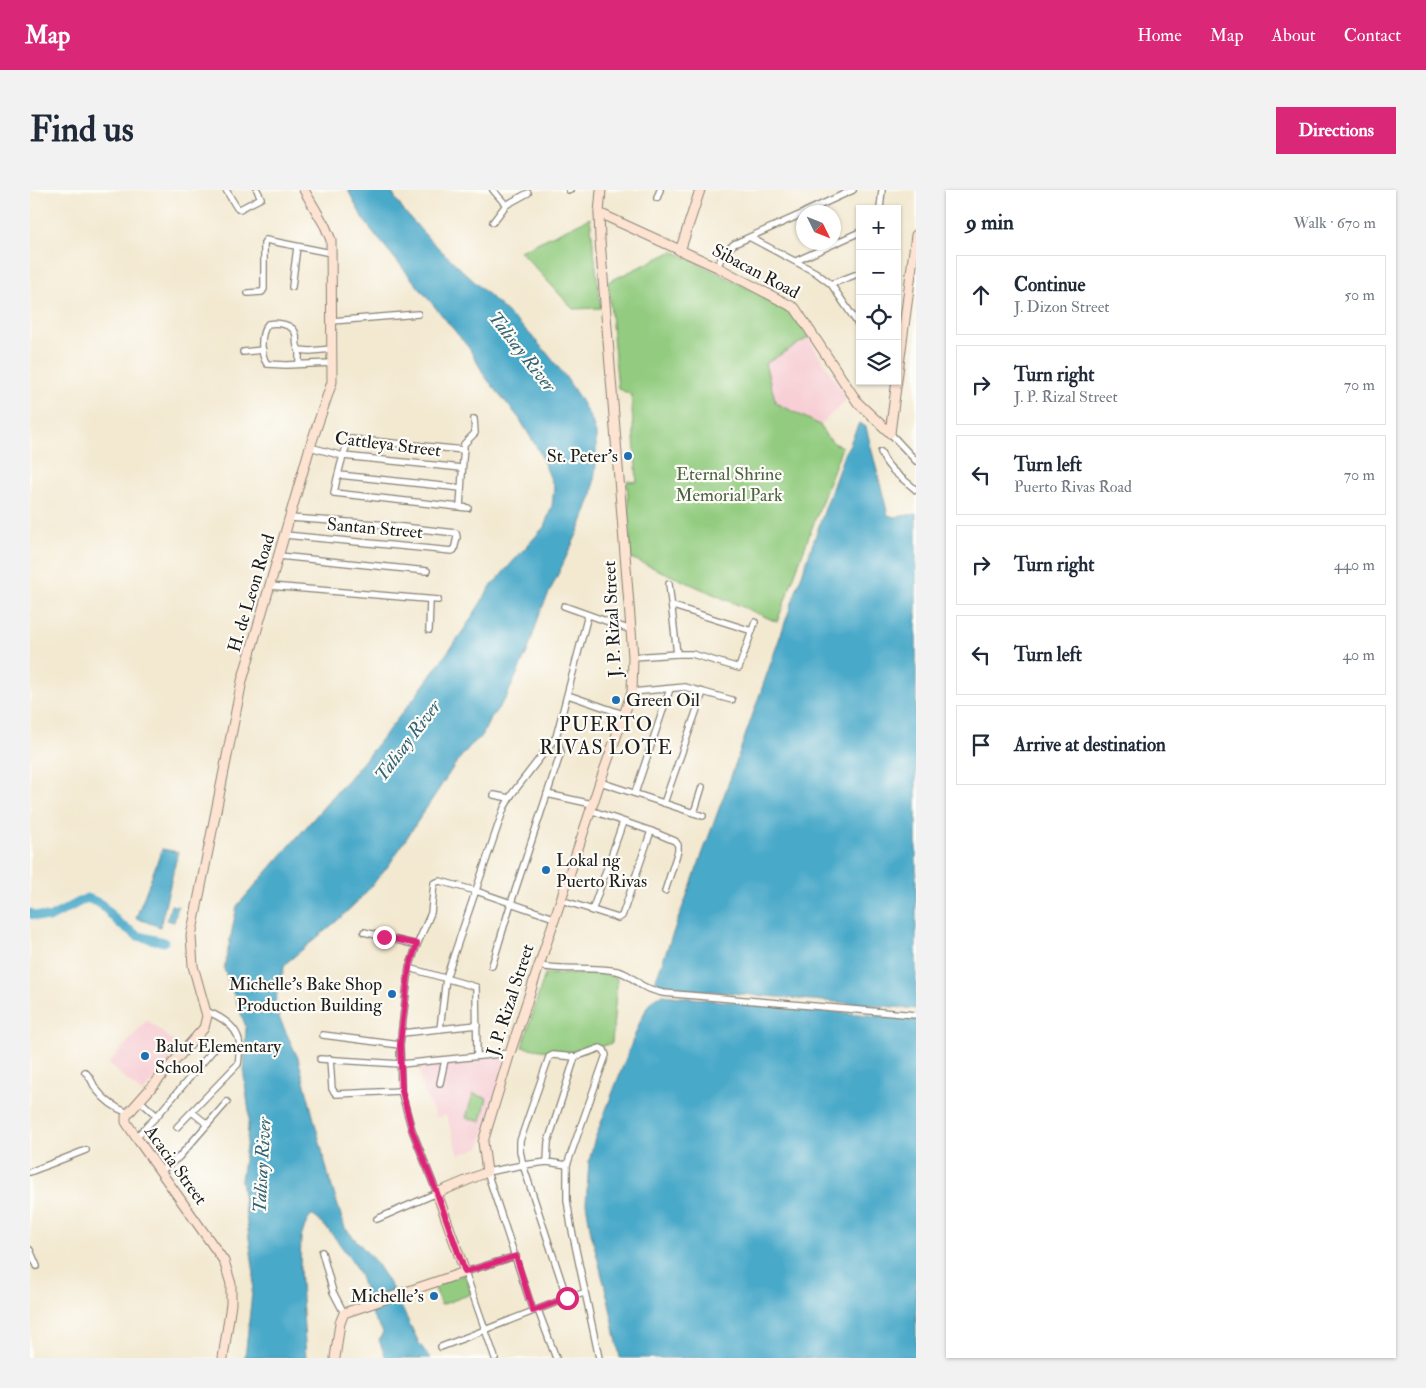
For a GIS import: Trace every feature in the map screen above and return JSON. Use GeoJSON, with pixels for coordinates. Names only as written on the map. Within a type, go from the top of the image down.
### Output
{"type":"FeatureCollection","features":[{"type":"Feature","properties":{"kind":"street"},"geometry":{"type":"LineString","coordinates":[[226,190],[237,208],[240,209],[261,198],[258,190]]}},
{"type":"Feature","properties":{"kind":"street","name":"H. de Leon Road"},"geometry":{"type":"LineString","coordinates":[[206,1012],[193,966],[191,936],[242,681],[310,447],[332,382],[331,240],[304,190]]}},
{"type":"Feature","properties":{"kind":"street"},"geometry":{"type":"LineString","coordinates":[[493,190],[506,205]]}},
{"type":"Feature","properties":{"kind":"street","name":"J. P. Rizal Street"},"geometry":{"type":"LineString","coordinates":[[487,1172],[483,1142],[554,918],[632,692],[633,658],[599,213],[601,190]]}},
{"type":"Feature","properties":{"kind":"street"},"geometry":{"type":"LineString","coordinates":[[657,198],[660,190]]}},
{"type":"Feature","properties":{"kind":"street"},"geometry":{"type":"LineString","coordinates":[[680,251],[700,190]]}},
{"type":"Feature","properties":{"kind":"street"},"geometry":{"type":"LineString","coordinates":[[821,205],[853,190]]}},
{"type":"Feature","properties":{"kind":"street"},"geometry":{"type":"LineString","coordinates":[[880,205],[882,190]]}},
{"type":"Feature","properties":{"kind":"street"},"geometry":{"type":"LineString","coordinates":[[493,222],[506,205],[528,193]]}},
{"type":"Feature","properties":{"kind":"street","name":"Sibacan Road"},"geometry":{"type":"LineString","coordinates":[[599,213],[716,268],[795,308],[858,403],[890,433]]}},
{"type":"Feature","properties":{"kind":"street"},"geometry":{"type":"LineString","coordinates":[[716,268],[729,248],[796,217]]}},
{"type":"Feature","properties":{"kind":"street"},"geometry":{"type":"LineString","coordinates":[[796,261],[856,234]]}},
{"type":"Feature","properties":{"kind":"street"},"geometry":{"type":"LineString","coordinates":[[901,351],[916,235]]}},
{"type":"Feature","properties":{"kind":"street"},"geometry":{"type":"LineString","coordinates":[[751,238],[816,272],[831,284],[856,321]]}},
{"type":"Feature","properties":{"kind":"street"},"geometry":{"type":"LineString","coordinates":[[248,293],[262,292],[264,289],[264,241],[269,240],[331,253]]}},
{"type":"Feature","properties":{"kind":"street"},"geometry":{"type":"LineString","coordinates":[[292,287],[297,247]]}},
{"type":"Feature","properties":{"kind":"street"},"geometry":{"type":"LineString","coordinates":[[831,284],[856,275]]}},
{"type":"Feature","properties":{"kind":"street"},"geometry":{"type":"LineString","coordinates":[[332,320],[418,314]]}},
{"type":"Feature","properties":{"kind":"street"},"geometry":{"type":"LineString","coordinates":[[299,364],[299,350],[296,346],[294,330],[286,325],[268,324],[263,332],[263,350],[267,364],[299,364],[332,362]]}},
{"type":"Feature","properties":{"kind":"street"},"geometry":{"type":"LineString","coordinates":[[299,350],[310,352],[332,349]]}},
{"type":"Feature","properties":{"kind":"street"},"geometry":{"type":"LineString","coordinates":[[243,352],[263,350]]}},
{"type":"Feature","properties":{"kind":"street"},"geometry":{"type":"LineString","coordinates":[[897,385],[890,433],[916,460]]}},
{"type":"Feature","properties":{"kind":"street"},"geometry":{"type":"LineString","coordinates":[[460,507],[464,443],[475,432],[474,419]]}},
{"type":"Feature","properties":{"kind":"street"},"geometry":{"type":"LineString","coordinates":[[464,450],[351,439],[343,456],[334,491],[335,494],[468,508]]}},
{"type":"Feature","properties":{"kind":"street","name":"Cattleya Street"},"geometry":{"type":"LineString","coordinates":[[310,447],[343,456],[462,468]]}},
{"type":"Feature","properties":{"kind":"street"},"geometry":{"type":"LineString","coordinates":[[882,452],[884,460],[890,469],[916,490]]}},
{"type":"Feature","properties":{"kind":"street"},"geometry":{"type":"LineString","coordinates":[[339,476],[461,488]]}},
{"type":"Feature","properties":{"kind":"street","name":"Santan Street"},"geometry":{"type":"LineString","coordinates":[[285,535],[452,551],[454,550],[457,534],[376,524],[290,518]]}},
{"type":"Feature","properties":{"kind":"street"},"geometry":{"type":"LineString","coordinates":[[279,556],[427,571]]}},
{"type":"Feature","properties":{"kind":"street"},"geometry":{"type":"LineString","coordinates":[[669,584],[677,654]]}},
{"type":"Feature","properties":{"kind":"street"},"geometry":{"type":"LineString","coordinates":[[270,586],[438,600]]}},
{"type":"Feature","properties":{"kind":"street"},"geometry":{"type":"LineString","coordinates":[[429,630],[430,600]]}},
{"type":"Feature","properties":{"kind":"street"},"geometry":{"type":"LineString","coordinates":[[564,606],[631,630]]}},
{"type":"Feature","properties":{"kind":"street"},"geometry":{"type":"LineString","coordinates":[[673,606],[752,631]]}},
{"type":"Feature","properties":{"kind":"street"},"geometry":{"type":"LineString","coordinates":[[440,1028],[446,978],[509,798],[556,737],[588,615]]}},
{"type":"Feature","properties":{"kind":"street"},"geometry":{"type":"LineString","coordinates":[[633,658],[677,654],[707,658],[739,668],[756,622]]}},
{"type":"Feature","properties":{"kind":"street"},"geometry":{"type":"LineString","coordinates":[[632,692],[685,687],[732,700]]}},
{"type":"Feature","properties":{"kind":"street"},"geometry":{"type":"LineString","coordinates":[[635,793],[670,689]]}},
{"type":"Feature","properties":{"kind":"street"},"geometry":{"type":"LineString","coordinates":[[664,803],[703,692]]}},
{"type":"Feature","properties":{"kind":"street"},"geometry":{"type":"LineString","coordinates":[[568,695],[623,714]]}},
{"type":"Feature","properties":{"kind":"street"},"geometry":{"type":"LineString","coordinates":[[492,966],[511,903],[562,752],[556,737]]}},
{"type":"Feature","properties":{"kind":"street"},"geometry":{"type":"LineString","coordinates":[[600,782],[703,816]]}},
{"type":"Feature","properties":{"kind":"street"},"geometry":{"type":"LineString","coordinates":[[694,813],[702,787]]}},
{"type":"Feature","properties":{"kind":"street"},"geometry":{"type":"LineString","coordinates":[[547,794],[591,807],[623,822],[675,841],[678,851],[665,891]]}},
{"type":"Feature","properties":{"kind":"street"},"geometry":{"type":"LineString","coordinates":[[494,795],[509,798]]}},
{"type":"Feature","properties":{"kind":"street"},"geometry":{"type":"LineString","coordinates":[[592,911],[623,822]]}},
{"type":"Feature","properties":{"kind":"street"},"geometry":{"type":"LineString","coordinates":[[561,900],[618,918],[622,916],[651,831]]}},
{"type":"Feature","properties":{"kind":"street"},"geometry":{"type":"LineString","coordinates":[[495,1358],[437,1193],[412,1130],[402,1091],[400,1045],[409,968],[431,913],[434,883],[440,881],[476,891],[554,918]]}},
{"type":"Feature","properties":{"kind":"street"},"geometry":{"type":"LineString","coordinates":[[364,932],[417,944]]}},
{"type":"Feature","properties":{"kind":"street"},"geometry":{"type":"LineString","coordinates":[[539,966],[552,969],[618,971],[652,990],[663,993],[916,1015]]}},
{"type":"Feature","properties":{"kind":"street"},"geometry":{"type":"LineString","coordinates":[[409,968],[476,987],[477,1056]]}},
{"type":"Feature","properties":{"kind":"street"},"geometry":{"type":"LineString","coordinates":[[177,1127],[238,1064],[240,1042],[235,1032],[222,1018],[206,1012]]}},
{"type":"Feature","properties":{"kind":"street","name":"Acacia Street"},"geometry":{"type":"LineString","coordinates":[[206,1012],[207,1021],[204,1028],[128,1113],[126,1122],[224,1260],[231,1284],[232,1304],[223,1358]]}},
{"type":"Feature","properties":{"kind":"street"},"geometry":{"type":"LineString","coordinates":[[402,1034],[476,1025]]}},
{"type":"Feature","properties":{"kind":"street"},"geometry":{"type":"LineString","coordinates":[[323,1034],[400,1045]]}},
{"type":"Feature","properties":{"kind":"street"},"geometry":{"type":"LineString","coordinates":[[136,1137],[157,1116],[215,1048]]}},
{"type":"Feature","properties":{"kind":"street"},"geometry":{"type":"LineString","coordinates":[[567,1298],[523,1165],[520,1141],[549,1057],[553,1055],[575,1057],[600,1048],[604,1050],[606,1055],[567,1165],[567,1200],[584,1294],[599,1358]]}},
{"type":"Feature","properties":{"kind":"street"},"geometry":{"type":"LineString","coordinates":[[320,1059],[401,1064],[510,1053]]}},
{"type":"Feature","properties":{"kind":"street"},"geometry":{"type":"LineString","coordinates":[[547,1162],[548,1142],[575,1057]]}},
{"type":"Feature","properties":{"kind":"street"},"geometry":{"type":"LineString","coordinates":[[330,1059],[332,1089],[336,1094],[402,1091]]}},
{"type":"Feature","properties":{"kind":"street"},"geometry":{"type":"LineString","coordinates":[[440,1083],[445,1060]]}},
{"type":"Feature","properties":{"kind":"street"},"geometry":{"type":"LineString","coordinates":[[85,1072],[91,1077],[96,1088],[108,1102],[128,1113]]}},
{"type":"Feature","properties":{"kind":"street"},"geometry":{"type":"LineString","coordinates":[[139,1100],[157,1116]]}},
{"type":"Feature","properties":{"kind":"street"},"geometry":{"type":"LineString","coordinates":[[161,1171],[179,1157],[227,1102]]}},
{"type":"Feature","properties":{"kind":"street"},"geometry":{"type":"LineString","coordinates":[[192,1112],[207,1124]]}},
{"type":"Feature","properties":{"kind":"street"},"geometry":{"type":"LineString","coordinates":[[30,1172],[86,1150]]}},
{"type":"Feature","properties":{"kind":"street"},"geometry":{"type":"LineString","coordinates":[[377,1219],[487,1172],[547,1162],[567,1165]]}},
{"type":"Feature","properties":{"kind":"street"},"geometry":{"type":"LineString","coordinates":[[487,1172],[536,1310],[556,1358]]}},
{"type":"Feature","properties":{"kind":"street"},"geometry":{"type":"LineString","coordinates":[[30,1250],[37,1266]]}},
{"type":"Feature","properties":{"kind":"street"},"geometry":{"type":"LineString","coordinates":[[322,1252],[333,1292],[344,1313]]}},
{"type":"Feature","properties":{"kind":"street"},"geometry":{"type":"LineString","coordinates":[[335,1358],[340,1323],[344,1313],[516,1256]]}},
{"type":"Feature","properties":{"kind":"street"},"geometry":{"type":"LineString","coordinates":[[441,1346],[567,1298],[584,1294]]}},
{"type":"Feature","properties":{"kind":"shaded area"},"geometry":{"type":"Polygon","coordinates":[[[808,338],[847,399],[820,425],[776,403],[765,364],[808,338]]]}},
{"type":"Feature","properties":{"kind":"shaded area","name":"Balut Elementary School"},"geometry":{"type":"Polygon","coordinates":[[[147,1020],[182,1048],[142,1093],[108,1064],[147,1020]]]}},
{"type":"Feature","properties":{"kind":"shaded area"},"geometry":{"type":"Polygon","coordinates":[[[506,1055],[480,1147],[459,1155],[446,1115],[436,1118],[422,1086],[419,1065],[506,1055]]]}},
{"type":"Feature","properties":{"kind":"green space"},"geometry":{"type":"Polygon","coordinates":[[[590,218],[601,308],[573,309],[520,251],[590,218]]]}},
{"type":"Feature","properties":{"kind":"green space","name":"Eternal Shrine Memorial Park"},"geometry":{"type":"Polygon","coordinates":[[[673,251],[793,312],[808,338],[765,364],[776,403],[820,425],[826,436],[842,447],[777,622],[631,558],[627,481],[637,482],[631,395],[618,388],[608,282],[673,251]]]}},
{"type":"Feature","properties":{"kind":"green space"},"geometry":{"type":"Polygon","coordinates":[[[545,974],[605,974],[617,978],[612,1043],[573,1055],[522,1047],[545,974]]]}},
{"type":"Feature","properties":{"kind":"green space"},"geometry":{"type":"Polygon","coordinates":[[[473,1094],[487,1098],[481,1121],[466,1118],[473,1094]]]}},
{"type":"Feature","properties":{"kind":"green space"},"geometry":{"type":"Polygon","coordinates":[[[465,1274],[471,1294],[441,1305],[434,1285],[465,1274]]]}},
{"type":"Feature","properties":{"kind":"water","name":"Talisay River"},"geometry":{"type":"Polygon","coordinates":[[[348,190],[390,190],[403,210],[429,239],[529,333],[565,376],[592,421],[596,434],[596,464],[592,496],[580,528],[541,610],[528,650],[506,698],[490,719],[482,736],[470,746],[456,763],[389,865],[361,898],[338,920],[285,964],[275,1002],[277,1013],[298,1058],[330,1181],[345,1228],[374,1260],[392,1288],[419,1343],[430,1358],[386,1358],[379,1340],[383,1332],[371,1312],[358,1272],[331,1233],[311,1215],[301,1238],[300,1268],[306,1358],[245,1358],[254,1274],[241,1180],[249,1112],[244,1076],[246,1027],[224,969],[237,906],[362,763],[415,697],[465,628],[491,586],[544,527],[552,506],[554,487],[539,451],[519,418],[486,378],[469,348],[363,219],[348,190]]]}},
{"type":"Feature","properties":{"kind":"water"},"geometry":{"type":"Polygon","coordinates":[[[860,423],[866,427],[888,515],[894,517],[916,514],[916,1009],[660,986],[656,983],[656,979],[730,779],[845,452],[860,423]]]}},
{"type":"Feature","properties":{"kind":"water"},"geometry":{"type":"Polygon","coordinates":[[[162,849],[178,852],[160,927],[136,918],[162,849]]]}},
{"type":"Feature","properties":{"kind":"water"},"geometry":{"type":"Polygon","coordinates":[[[171,905],[178,906],[174,922],[167,920],[171,905]]]}},
{"type":"Feature","properties":{"kind":"water"},"geometry":{"type":"Polygon","coordinates":[[[663,995],[916,1019],[916,1358],[620,1358],[609,1303],[591,1233],[586,1203],[589,1162],[594,1141],[641,1019],[652,1000],[663,995]]]}},
{"type":"Feature","properties":{"kind":"waterway"},"geometry":{"type":"LineString","coordinates":[[30,913],[49,918],[87,898],[101,904],[119,923],[138,936],[164,942]]}},
{"type":"Feature","properties":{"kind":"place","name":"St. Peter's"},"geometry":{"type":"Point","coordinates":[628,456]}},
{"type":"Feature","properties":{"kind":"place","name":"Green Oil"},"geometry":{"type":"Point","coordinates":[616,700]}},
{"type":"Feature","properties":{"kind":"place","name":"Lokal ng Puerto Rivas"},"geometry":{"type":"Point","coordinates":[546,870]}},
{"type":"Feature","properties":{"kind":"place","name":"Michelle's Bake Shop Production Building"},"geometry":{"type":"Point","coordinates":[392,994]}},
{"type":"Feature","properties":{"kind":"place","name":"Balut Elementary School"},"geometry":{"type":"Point","coordinates":[145,1056]}},
{"type":"Feature","properties":{"kind":"place","name":"Michelle's"},"geometry":{"type":"Point","coordinates":[434,1296]}},
{"type":"Feature","properties":{"kind":"district","name":"PUERTO RIVAS LOTE"},"geometry":{"type":"Point","coordinates":[606,736]}},
{"type":"Feature","properties":{"kind":"route"},"geometry":{"type":"LineString","coordinates":[[384,937],[417,944],[409,968],[400,1045],[402,1091],[412,1130],[465,1272],[516,1256],[533,1311],[567,1298]]}}]}
